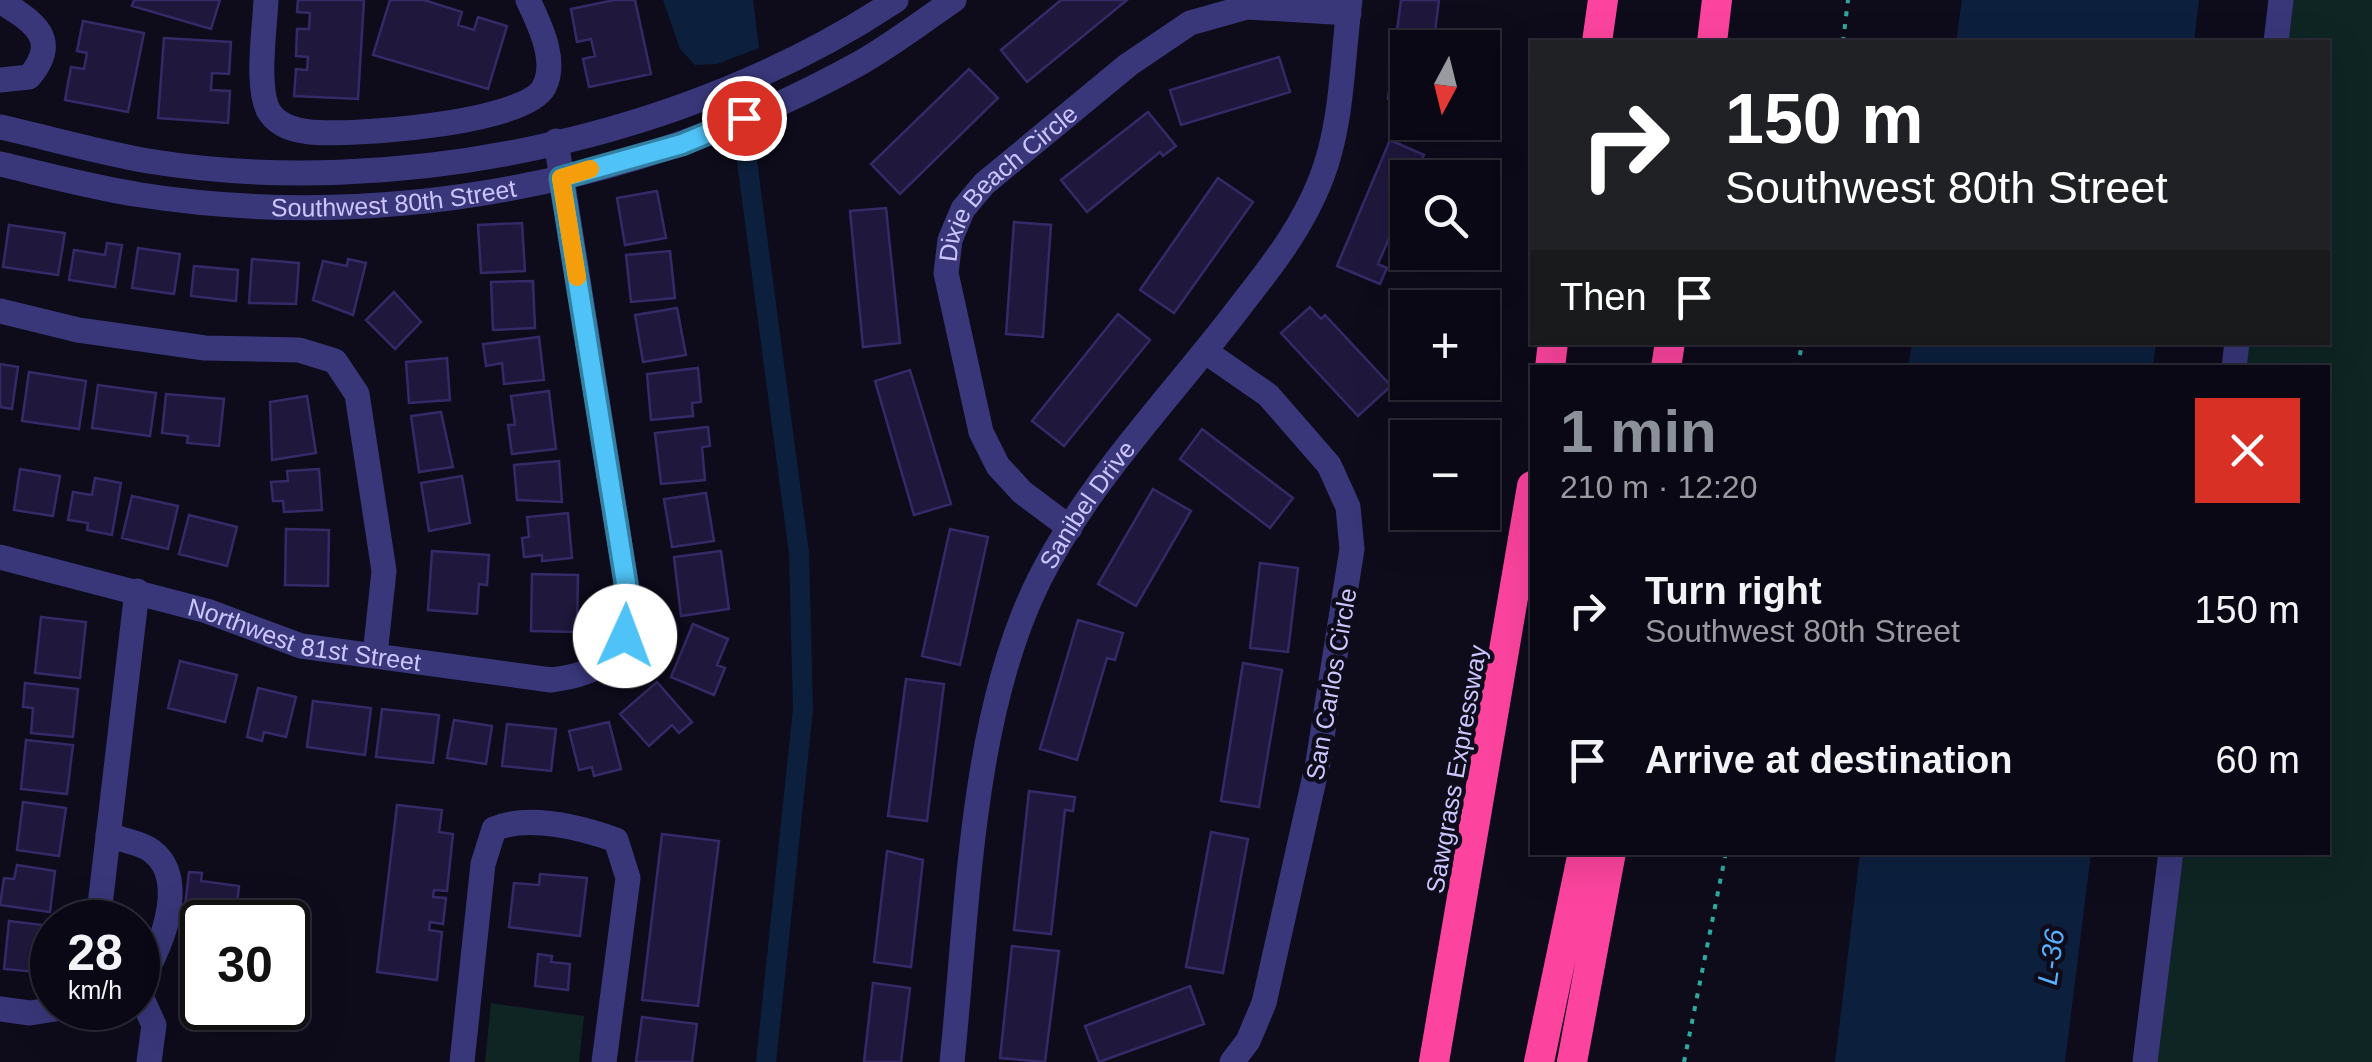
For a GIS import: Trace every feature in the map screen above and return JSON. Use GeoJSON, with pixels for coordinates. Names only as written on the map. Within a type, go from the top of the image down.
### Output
{"type":"FeatureCollection","features":[{"type":"Feature","properties":{"kind":"highway"},"geometry":{"type":"LineString","coordinates":[[1597,40],[1603,0]]}},
{"type":"Feature","properties":{"kind":"highway"},"geometry":{"type":"LineString","coordinates":[[1712,40],[1717,0]]}},
{"type":"Feature","properties":{"kind":"highway","name":"Sawgrass Expressway"},"geometry":{"type":"LineString","coordinates":[[1434,1062],[1530,498]]}},
{"type":"Feature","properties":{"kind":"highway"},"geometry":{"type":"LineString","coordinates":[[1539,1062],[1582,855]]}},
{"type":"Feature","properties":{"kind":"highway"},"geometry":{"type":"LineString","coordinates":[[1572,1062],[1610,855]]}},
{"type":"Feature","properties":{"kind":"street"},"geometry":{"type":"LineString","coordinates":[[266,0],[262,88],[268,111],[282,126],[310,132],[453,121],[511,110],[531,101],[544,87],[549,63],[543,32],[528,0]]}},
{"type":"Feature","properties":{"kind":"street","name":"Southwest 80th Street"},"geometry":{"type":"LineString","coordinates":[[0,126],[148,161],[254,170],[359,170],[464,161],[556,142],[672,111],[762,75],[847,32],[896,0]]}},
{"type":"Feature","properties":{"kind":"street","name":"Southwest 80th Street"},"geometry":{"type":"LineString","coordinates":[[0,164],[141,195],[251,206],[358,207],[433,200],[561,178],[682,144],[775,106],[862,62],[954,0]]}},
{"type":"Feature","properties":{"kind":"street"},"geometry":{"type":"LineString","coordinates":[[2276,40],[2281,0]]}},
{"type":"Feature","properties":{"kind":"street"},"geometry":{"type":"LineString","coordinates":[[0,1],[37,24],[43,41],[40,64],[29,77],[0,80]]}},
{"type":"Feature","properties":{"kind":"street","name":"Dixie Beach Circle"},"geometry":{"type":"LineString","coordinates":[[1070,528],[1022,492],[998,466],[982,432],[946,273],[950,240],[963,209],[984,184],[1114,77],[1190,23],[1247,7],[1349,7]]}},
{"type":"Feature","properties":{"kind":"street","name":"Sanibel Drive"},"geometry":{"type":"LineString","coordinates":[[952,1062],[982,782],[994,708],[1014,638],[1040,580],[1070,528],[1125,450],[1293,237],[1322,177],[1338,115],[1349,7]]}},
{"type":"Feature","properties":{"kind":"street"},"geometry":{"type":"LineString","coordinates":[[556,142],[561,178]]}},
{"type":"Feature","properties":{"kind":"street","name":"Northwest 81st Street"},"geometry":{"type":"LineString","coordinates":[[0,557],[207,611],[301,646],[551,680],[584,676],[609,658],[625,636],[630,608],[561,178]]}},
{"type":"Feature","properties":{"kind":"street"},"geometry":{"type":"LineString","coordinates":[[0,312],[78,330],[205,348],[299,350],[335,361],[357,394],[384,571],[375,656]]}},
{"type":"Feature","properties":{"kind":"street","name":"San Carlos Circle"},"geometry":{"type":"LineString","coordinates":[[1206,352],[1268,394],[1329,465],[1348,508],[1352,548],[1318,762],[1264,1003],[1248,1042],[1232,1062]]}},
{"type":"Feature","properties":{"kind":"street"},"geometry":{"type":"LineString","coordinates":[[101,900],[137,591]]}},
{"type":"Feature","properties":{"kind":"street"},"geometry":{"type":"LineString","coordinates":[[462,1062],[484,864],[494,829],[509,822],[595,832],[616,840],[624,858],[628,878],[604,1062]]}},
{"type":"Feature","properties":{"kind":"street"},"geometry":{"type":"LineString","coordinates":[[108,835],[154,852],[166,873],[165,938],[160,946]]}},
{"type":"Feature","properties":{"kind":"street"},"geometry":{"type":"LineString","coordinates":[[2144,1062],[2172,855]]}},
{"type":"Feature","properties":{"kind":"street"},"geometry":{"type":"LineString","coordinates":[[0,1009],[30,1013]]}},
{"type":"Feature","properties":{"kind":"street"},"geometry":{"type":"LineString","coordinates":[[149,1062],[153,1030]]}},
{"type":"Feature","properties":{"kind":"path"},"geometry":{"type":"LineString","coordinates":[[1843,40],[1848,0]]}},
{"type":"Feature","properties":{"kind":"path"},"geometry":{"type":"LineString","coordinates":[[1684,1062],[1725,855]]}},
{"type":"Feature","properties":{"kind":"green space"},"geometry":{"type":"Polygon","coordinates":[[[2281,0],[2372,0],[2372,1062],[2145,1062],[2171,855],[2330,855],[2330,365],[2234,365],[2237,345],[2330,345],[2330,40],[2276,40],[2281,0]]]}},
{"type":"Feature","properties":{"kind":"green space"},"geometry":{"type":"Polygon","coordinates":[[[491,1003],[584,1016],[579,1062],[485,1062],[491,1003]]]}},
{"type":"Feature","properties":{"kind":"water"},"geometry":{"type":"Polygon","coordinates":[[[663,0],[753,0],[759,48],[717,64],[695,65],[680,49],[663,0]]]}},
{"type":"Feature","properties":{"kind":"water"},"geometry":{"type":"Polygon","coordinates":[[[1962,0],[2199,0],[2194,40],[1956,40],[1962,0]]]}},
{"type":"Feature","properties":{"kind":"water"},"geometry":{"type":"Polygon","coordinates":[[[1912,345],[2156,345],[2153,365],[1908,365],[1912,345]]]}},
{"type":"Feature","properties":{"kind":"water","name":"L-36"},"geometry":{"type":"Polygon","coordinates":[[[1860,855],[2091,855],[2065,1062],[1835,1062],[1860,855]]]}},
{"type":"Feature","properties":{"kind":"building"},"geometry":{"type":"Polygon","coordinates":[[[134,0],[220,0],[211,29],[132,6],[134,0]]]}},
{"type":"Feature","properties":{"kind":"building"},"geometry":{"type":"Polygon","coordinates":[[[298,0],[364,0],[358,99],[294,96],[296,69],[307,70],[308,57],[296,56],[297,29],[309,29],[310,13],[297,12],[298,0]]]}},
{"type":"Feature","properties":{"kind":"building"},"geometry":{"type":"Polygon","coordinates":[[[390,0],[424,0],[462,12],[458,25],[474,30],[478,17],[507,26],[488,89],[373,55],[390,0]]]}},
{"type":"Feature","properties":{"kind":"building"},"geometry":{"type":"Polygon","coordinates":[[[635,0],[651,74],[589,87],[583,59],[595,56],[591,39],[577,42],[571,9],[635,0]]]}},
{"type":"Feature","properties":{"kind":"building"},"geometry":{"type":"Polygon","coordinates":[[[1061,0],[1127,0],[1027,82],[1001,50],[1061,0]]]}},
{"type":"Feature","properties":{"kind":"building"},"geometry":{"type":"Polygon","coordinates":[[[1401,0],[1439,0],[1435,30],[1397,30],[1401,0]]]}},
{"type":"Feature","properties":{"kind":"building"},"geometry":{"type":"Polygon","coordinates":[[[83,21],[144,33],[128,112],[65,100],[71,67],[84,69],[87,53],[77,51],[83,21]]]}},
{"type":"Feature","properties":{"kind":"building"},"geometry":{"type":"Polygon","coordinates":[[[164,38],[231,42],[229,74],[212,73],[211,90],[230,91],[228,123],[158,118],[164,38]]]}},
{"type":"Feature","properties":{"kind":"building"},"geometry":{"type":"Polygon","coordinates":[[[1279,57],[1290,92],[1181,125],[1170,90],[1279,57]]]}},
{"type":"Feature","properties":{"kind":"building"},"geometry":{"type":"Polygon","coordinates":[[[969,69],[998,98],[900,194],[871,164],[969,69]]]}},
{"type":"Feature","properties":{"kind":"building"},"geometry":{"type":"Polygon","coordinates":[[[1148,112],[1176,146],[1163,156],[1160,152],[1087,212],[1061,180],[1148,112]]]}},
{"type":"Feature","properties":{"kind":"building"},"geometry":{"type":"Polygon","coordinates":[[[1390,140],[1424,155],[1422,160],[1390,160],[1390,236],[1378,264],[1387,268],[1380,284],[1337,266],[1390,140]]]}},
{"type":"Feature","properties":{"kind":"building"},"geometry":{"type":"Polygon","coordinates":[[[1218,178],[1253,202],[1174,313],[1140,290],[1218,178]]]}},
{"type":"Feature","properties":{"kind":"building"},"geometry":{"type":"Polygon","coordinates":[[[657,191],[666,238],[625,245],[617,198],[657,191]]]}},
{"type":"Feature","properties":{"kind":"building"},"geometry":{"type":"Polygon","coordinates":[[[886,208],[900,343],[863,347],[850,211],[886,208]]]}},
{"type":"Feature","properties":{"kind":"building"},"geometry":{"type":"Polygon","coordinates":[[[1014,222],[1051,225],[1043,337],[1006,334],[1014,222]]]}},
{"type":"Feature","properties":{"kind":"building"},"geometry":{"type":"Polygon","coordinates":[[[522,223],[525,271],[481,273],[478,225],[522,223]]]}},
{"type":"Feature","properties":{"kind":"building"},"geometry":{"type":"Polygon","coordinates":[[[9,225],[65,233],[58,275],[3,267],[9,225]]]}},
{"type":"Feature","properties":{"kind":"building"},"geometry":{"type":"Polygon","coordinates":[[[107,243],[122,245],[115,287],[69,280],[74,250],[105,255],[107,243]]]}},
{"type":"Feature","properties":{"kind":"building"},"geometry":{"type":"Polygon","coordinates":[[[138,248],[180,254],[174,294],[132,288],[138,248]]]}},
{"type":"Feature","properties":{"kind":"building"},"geometry":{"type":"Polygon","coordinates":[[[670,251],[675,298],[631,302],[626,255],[670,251]]]}},
{"type":"Feature","properties":{"kind":"building"},"geometry":{"type":"Polygon","coordinates":[[[252,259],[299,263],[296,304],[249,303],[252,259]]]}},
{"type":"Feature","properties":{"kind":"building"},"geometry":{"type":"Polygon","coordinates":[[[348,259],[366,263],[353,315],[313,300],[323,261],[347,266],[348,259]]]}},
{"type":"Feature","properties":{"kind":"building"},"geometry":{"type":"Polygon","coordinates":[[[194,266],[238,270],[236,301],[191,296],[194,266]]]}},
{"type":"Feature","properties":{"kind":"building"},"geometry":{"type":"Polygon","coordinates":[[[533,281],[535,328],[493,330],[491,282],[533,281]]]}},
{"type":"Feature","properties":{"kind":"building"},"geometry":{"type":"Polygon","coordinates":[[[394,292],[421,322],[395,349],[366,320],[394,292]]]}},
{"type":"Feature","properties":{"kind":"building"},"geometry":{"type":"Polygon","coordinates":[[[1310,307],[1321,319],[1325,315],[1390,387],[1358,416],[1281,333],[1310,307]]]}},
{"type":"Feature","properties":{"kind":"building"},"geometry":{"type":"Polygon","coordinates":[[[677,308],[686,355],[643,362],[635,315],[677,308]]]}},
{"type":"Feature","properties":{"kind":"building"},"geometry":{"type":"Polygon","coordinates":[[[1118,314],[1150,340],[1064,446],[1032,421],[1118,314]]]}},
{"type":"Feature","properties":{"kind":"building"},"geometry":{"type":"Polygon","coordinates":[[[539,337],[544,380],[504,384],[502,363],[486,366],[483,344],[539,337]]]}},
{"type":"Feature","properties":{"kind":"building"},"geometry":{"type":"Polygon","coordinates":[[[447,358],[450,400],[409,403],[406,362],[447,358]]]}},
{"type":"Feature","properties":{"kind":"building"},"geometry":{"type":"Polygon","coordinates":[[[0,364],[18,367],[12,409],[0,407],[0,364]]]}},
{"type":"Feature","properties":{"kind":"building"},"geometry":{"type":"Polygon","coordinates":[[[698,368],[701,402],[692,403],[693,416],[651,420],[647,374],[698,368]]]}},
{"type":"Feature","properties":{"kind":"building"},"geometry":{"type":"Polygon","coordinates":[[[910,370],[951,504],[914,515],[875,381],[910,370]]]}},
{"type":"Feature","properties":{"kind":"building"},"geometry":{"type":"Polygon","coordinates":[[[29,372],[86,381],[79,429],[22,421],[29,372]]]}},
{"type":"Feature","properties":{"kind":"building"},"geometry":{"type":"Polygon","coordinates":[[[98,385],[156,393],[150,436],[92,428],[98,385]]]}},
{"type":"Feature","properties":{"kind":"building"},"geometry":{"type":"Polygon","coordinates":[[[549,391],[556,449],[512,454],[508,425],[515,425],[511,396],[549,391]]]}},
{"type":"Feature","properties":{"kind":"building"},"geometry":{"type":"Polygon","coordinates":[[[166,394],[224,399],[219,446],[187,443],[188,436],[162,433],[166,394]]]}},
{"type":"Feature","properties":{"kind":"building"},"geometry":{"type":"Polygon","coordinates":[[[307,396],[316,453],[272,460],[270,402],[307,396]]]}},
{"type":"Feature","properties":{"kind":"building"},"geometry":{"type":"Polygon","coordinates":[[[441,412],[453,467],[419,472],[411,416],[441,412]]]}},
{"type":"Feature","properties":{"kind":"building"},"geometry":{"type":"Polygon","coordinates":[[[708,427],[710,446],[702,447],[705,480],[661,484],[655,433],[708,427]]]}},
{"type":"Feature","properties":{"kind":"building"},"geometry":{"type":"Polygon","coordinates":[[[1202,429],[1293,498],[1270,528],[1180,459],[1202,429]]]}},
{"type":"Feature","properties":{"kind":"building"},"geometry":{"type":"Polygon","coordinates":[[[559,461],[562,502],[517,500],[514,465],[559,461]]]}},
{"type":"Feature","properties":{"kind":"building"},"geometry":{"type":"Polygon","coordinates":[[[20,469],[60,476],[53,516],[14,510],[20,469]]]}},
{"type":"Feature","properties":{"kind":"building"},"geometry":{"type":"Polygon","coordinates":[[[319,469],[322,510],[284,512],[283,501],[273,501],[271,482],[288,481],[287,471],[319,469]]]}},
{"type":"Feature","properties":{"kind":"building"},"geometry":{"type":"Polygon","coordinates":[[[462,476],[470,523],[429,531],[421,483],[462,476]]]}},
{"type":"Feature","properties":{"kind":"building"},"geometry":{"type":"Polygon","coordinates":[[[95,478],[121,483],[112,535],[87,530],[88,523],[68,520],[73,492],[92,495],[95,478]]]}},
{"type":"Feature","properties":{"kind":"building"},"geometry":{"type":"Polygon","coordinates":[[[1153,489],[1191,511],[1136,606],[1098,584],[1153,489]]]}},
{"type":"Feature","properties":{"kind":"building"},"geometry":{"type":"Polygon","coordinates":[[[706,493],[714,541],[672,547],[664,499],[706,493]]]}},
{"type":"Feature","properties":{"kind":"building"},"geometry":{"type":"Polygon","coordinates":[[[132,496],[178,506],[168,549],[122,538],[132,496]]]}},
{"type":"Feature","properties":{"kind":"building"},"geometry":{"type":"Polygon","coordinates":[[[568,513],[572,558],[542,561],[542,555],[524,557],[522,538],[529,537],[527,517],[568,513]]]}},
{"type":"Feature","properties":{"kind":"building"},"geometry":{"type":"Polygon","coordinates":[[[189,515],[237,527],[227,566],[179,554],[189,515]]]}},
{"type":"Feature","properties":{"kind":"building"},"geometry":{"type":"Polygon","coordinates":[[[286,529],[329,530],[328,586],[285,585],[286,529]]]}},
{"type":"Feature","properties":{"kind":"building"},"geometry":{"type":"Polygon","coordinates":[[[950,529],[988,537],[960,665],[922,656],[950,529]]]}},
{"type":"Feature","properties":{"kind":"building"},"geometry":{"type":"Polygon","coordinates":[[[432,551],[489,555],[487,585],[479,584],[477,614],[428,610],[432,551]]]}},
{"type":"Feature","properties":{"kind":"building"},"geometry":{"type":"Polygon","coordinates":[[[721,551],[729,609],[681,616],[674,557],[721,551]]]}},
{"type":"Feature","properties":{"kind":"building"},"geometry":{"type":"Polygon","coordinates":[[[1260,563],[1298,568],[1288,652],[1250,648],[1260,563]]]}},
{"type":"Feature","properties":{"kind":"building"},"geometry":{"type":"Polygon","coordinates":[[[532,574],[578,575],[577,632],[531,631],[532,574]]]}},
{"type":"Feature","properties":{"kind":"building"},"geometry":{"type":"Polygon","coordinates":[[[41,617],[86,622],[80,678],[35,673],[41,617]]]}},
{"type":"Feature","properties":{"kind":"building"},"geometry":{"type":"Polygon","coordinates":[[[1078,620],[1123,633],[1115,660],[1107,658],[1077,760],[1040,749],[1078,620]]]}},
{"type":"Feature","properties":{"kind":"building"},"geometry":{"type":"Polygon","coordinates":[[[693,624],[728,639],[717,665],[725,668],[714,695],[671,677],[693,624]]]}},
{"type":"Feature","properties":{"kind":"building"},"geometry":{"type":"Polygon","coordinates":[[[180,661],[237,675],[225,722],[168,708],[180,661]]]}},
{"type":"Feature","properties":{"kind":"building"},"geometry":{"type":"Polygon","coordinates":[[[1243,663],[1282,670],[1259,807],[1221,801],[1243,663]]]}},
{"type":"Feature","properties":{"kind":"building"},"geometry":{"type":"Polygon","coordinates":[[[906,679],[944,684],[927,821],[888,816],[906,679]]]}},
{"type":"Feature","properties":{"kind":"building"},"geometry":{"type":"Polygon","coordinates":[[[657,682],[692,722],[679,733],[672,725],[649,746],[620,714],[657,682]]]}},
{"type":"Feature","properties":{"kind":"building"},"geometry":{"type":"Polygon","coordinates":[[[25,683],[78,689],[73,737],[31,733],[33,708],[23,707],[25,683]]]}},
{"type":"Feature","properties":{"kind":"building"},"geometry":{"type":"Polygon","coordinates":[[[258,688],[296,697],[286,737],[264,732],[262,741],[247,737],[258,688]]]}},
{"type":"Feature","properties":{"kind":"building"},"geometry":{"type":"Polygon","coordinates":[[[313,701],[371,708],[365,755],[307,747],[313,701]]]}},
{"type":"Feature","properties":{"kind":"building"},"geometry":{"type":"Polygon","coordinates":[[[382,709],[439,715],[433,763],[376,757],[382,709]]]}},
{"type":"Feature","properties":{"kind":"building"},"geometry":{"type":"Polygon","coordinates":[[[454,720],[492,726],[486,764],[447,758],[454,720]]]}},
{"type":"Feature","properties":{"kind":"building"},"geometry":{"type":"Polygon","coordinates":[[[609,722],[621,769],[594,776],[592,767],[579,770],[569,731],[609,722]]]}},
{"type":"Feature","properties":{"kind":"building"},"geometry":{"type":"Polygon","coordinates":[[[507,724],[556,729],[551,771],[502,766],[507,724]]]}},
{"type":"Feature","properties":{"kind":"building"},"geometry":{"type":"Polygon","coordinates":[[[26,740],[73,745],[67,794],[21,789],[26,740]]]}},
{"type":"Feature","properties":{"kind":"building"},"geometry":{"type":"Polygon","coordinates":[[[1029,791],[1075,797],[1073,811],[1065,810],[1051,934],[1014,930],[1029,791]]]}},
{"type":"Feature","properties":{"kind":"building"},"geometry":{"type":"Polygon","coordinates":[[[23,802],[66,808],[59,856],[17,850],[23,802]]]}},
{"type":"Feature","properties":{"kind":"building"},"geometry":{"type":"Polygon","coordinates":[[[397,805],[442,810],[439,832],[453,834],[447,891],[434,890],[433,897],[446,898],[443,924],[430,922],[429,930],[442,932],[437,980],[377,972],[397,805]]]}},
{"type":"Feature","properties":{"kind":"building"},"geometry":{"type":"Polygon","coordinates":[[[1211,832],[1248,839],[1223,973],[1186,967],[1211,832]]]}},
{"type":"Feature","properties":{"kind":"building"},"geometry":{"type":"Polygon","coordinates":[[[662,834],[719,841],[698,1006],[642,1000],[662,834]]]}},
{"type":"Feature","properties":{"kind":"building"},"geometry":{"type":"Polygon","coordinates":[[[887,851],[923,860],[911,967],[874,962],[887,851]]]}},
{"type":"Feature","properties":{"kind":"building"},"geometry":{"type":"Polygon","coordinates":[[[17,865],[55,871],[51,900],[30,900],[30,909],[0,905],[4,878],[14,879],[17,865]]]}},
{"type":"Feature","properties":{"kind":"building"},"geometry":{"type":"Polygon","coordinates":[[[189,872],[202,873],[201,881],[239,886],[237,900],[186,900],[189,872]]]}},
{"type":"Feature","properties":{"kind":"building"},"geometry":{"type":"Polygon","coordinates":[[[540,874],[587,878],[580,936],[509,927],[514,883],[539,885],[540,874]]]}},
{"type":"Feature","properties":{"kind":"building"},"geometry":{"type":"Polygon","coordinates":[[[169,904],[180,905],[180,925],[167,923],[169,904]]]}},
{"type":"Feature","properties":{"kind":"building"},"geometry":{"type":"Polygon","coordinates":[[[9,921],[30,924],[30,971],[4,969],[9,921]]]}},
{"type":"Feature","properties":{"kind":"building"},"geometry":{"type":"Polygon","coordinates":[[[1012,946],[1059,951],[1045,1062],[1000,1058],[1012,946]]]}},
{"type":"Feature","properties":{"kind":"building"},"geometry":{"type":"Polygon","coordinates":[[[538,954],[552,956],[551,962],[570,964],[568,990],[535,986],[538,954]]]}},
{"type":"Feature","properties":{"kind":"building"},"geometry":{"type":"Polygon","coordinates":[[[873,983],[910,988],[901,1062],[864,1062],[873,983]]]}},
{"type":"Feature","properties":{"kind":"building"},"geometry":{"type":"Polygon","coordinates":[[[1190,986],[1204,1024],[1099,1062],[1085,1026],[1190,986]]]}},
{"type":"Feature","properties":{"kind":"building"},"geometry":{"type":"Polygon","coordinates":[[[642,1017],[697,1024],[692,1062],[636,1062],[642,1017]]]}},
{"type":"Feature","properties":{"kind":"waterway"},"geometry":{"type":"LineString","coordinates":[[746,154],[799,553],[803,709],[766,1062]]}},
{"type":"Feature","properties":{"kind":"slow traffic"},"geometry":{"type":"LineString","coordinates":[[577,277],[561,178],[590,169]]}},
{"type":"Feature","properties":{"kind":"route"},"geometry":{"type":"LineString","coordinates":[[625,636],[630,608],[561,178],[682,144],[744,118]]}}]}
